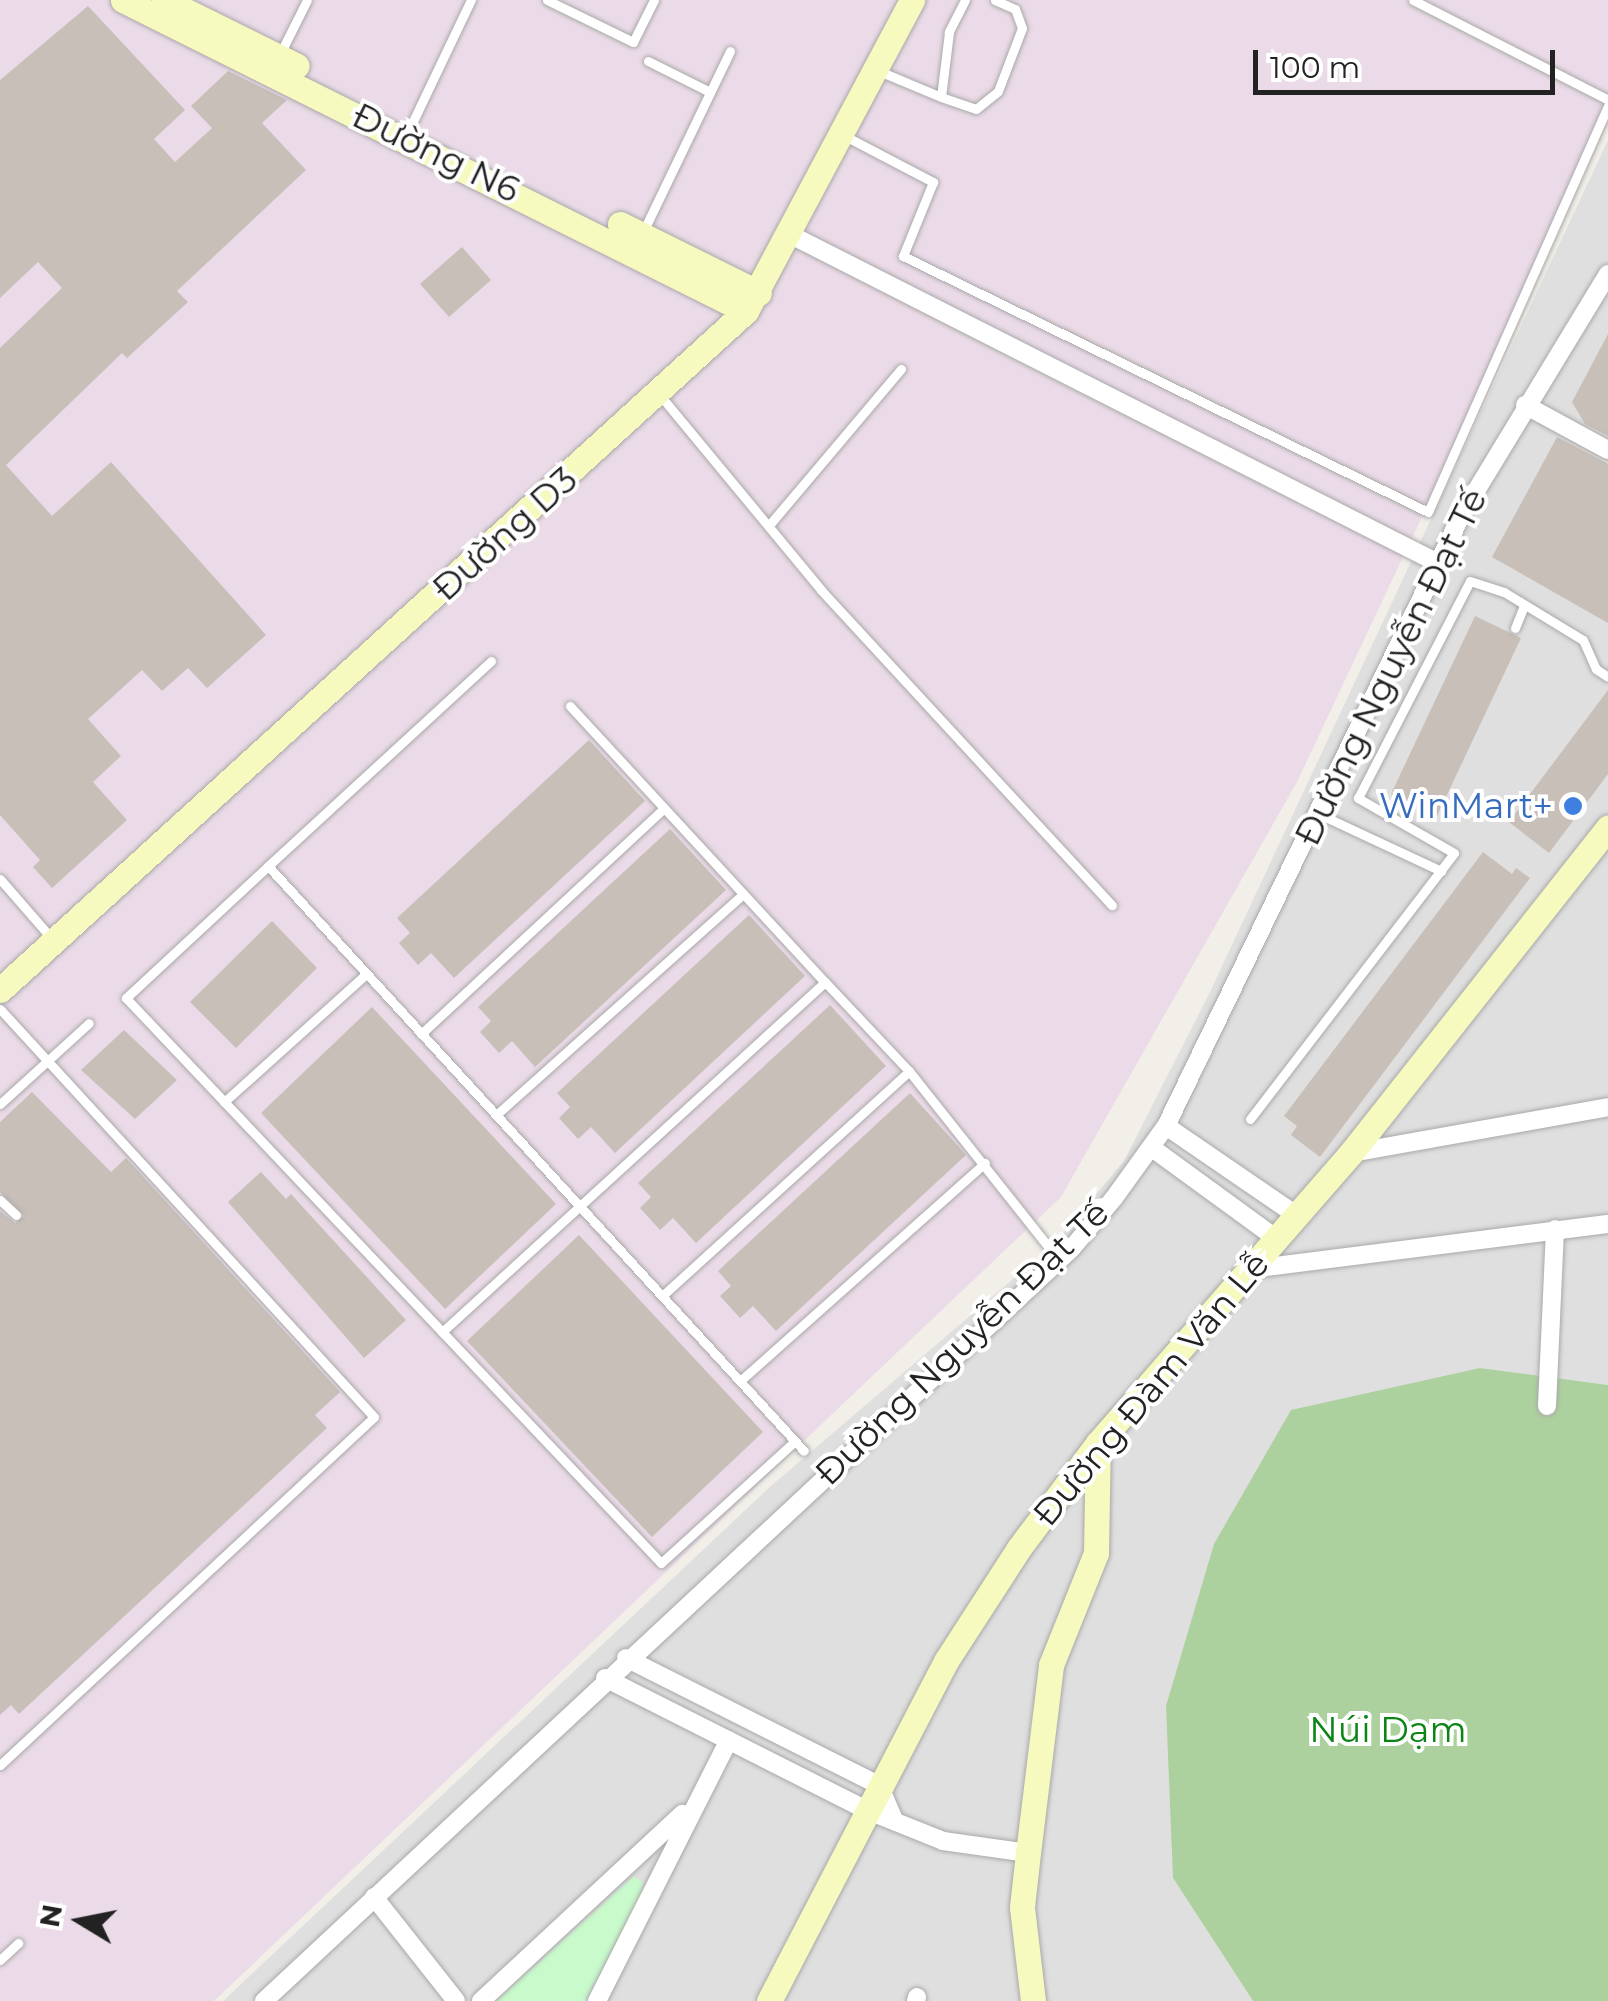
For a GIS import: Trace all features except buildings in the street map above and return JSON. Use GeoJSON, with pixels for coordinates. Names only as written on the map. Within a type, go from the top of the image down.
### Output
{"type":"FeatureCollection","features":[{"type":"Feature","properties":{"kind":"main road","name":"Đường N6"},"geometry":{"type":"LineString","coordinates":[[123,0],[408,130],[752,302]]}},
{"type":"Feature","properties":{"kind":"main road","name":"Đường N6"},"geometry":{"type":"LineString","coordinates":[[164,0],[279,57],[408,130]]}},
{"type":"Feature","properties":{"kind":"main road","name":"Đường D3"},"geometry":{"type":"LineString","coordinates":[[0,990],[660,394],[752,302],[791,235],[912,0]]}},
{"type":"Feature","properties":{"kind":"main road","name":"Đường Đàm Văn Lễ"},"geometry":{"type":"LineString","coordinates":[[769,2001],[946,1661],[1098,1443],[1351,1154],[1608,827]]}},
{"type":"Feature","properties":{"kind":"main road"},"geometry":{"type":"LineString","coordinates":[[1033,2001],[1022,1908],[1028,1853],[1051,1665],[1096,1552],[1098,1443]]}},
{"type":"Feature","properties":{"kind":"street"},"geometry":{"type":"LineString","coordinates":[[791,235],[1438,563]]}},
{"type":"Feature","properties":{"kind":"street","name":"Đường Nguyễn Đạt Tế"},"geometry":{"type":"LineString","coordinates":[[264,2001],[626,1658],[1058,1260],[1152,1148],[1438,563],[1525,405],[1608,274]]}},
{"type":"Feature","properties":{"kind":"street"},"geometry":{"type":"LineString","coordinates":[[1525,405],[1608,450]]}},
{"type":"Feature","properties":{"kind":"street"},"geometry":{"type":"LineString","coordinates":[[1351,1154],[1607,1105]]}},
{"type":"Feature","properties":{"kind":"street"},"geometry":{"type":"LineString","coordinates":[[1166,1126],[1296,1215]]}},
{"type":"Feature","properties":{"kind":"street"},"geometry":{"type":"LineString","coordinates":[[1152,1148],[1277,1238]]}},
{"type":"Feature","properties":{"kind":"street"},"geometry":{"type":"LineString","coordinates":[[1251,1269],[1608,1224]]}},
{"type":"Feature","properties":{"kind":"street"},"geometry":{"type":"LineString","coordinates":[[1546,1406],[1556,1228]]}},
{"type":"Feature","properties":{"kind":"street"},"geometry":{"type":"LineString","coordinates":[[626,1658],[879,1785],[894,1822]]}},
{"type":"Feature","properties":{"kind":"street"},"geometry":{"type":"LineString","coordinates":[[605,1678],[894,1822],[943,1841],[1028,1853]]}},
{"type":"Feature","properties":{"kind":"street"},"geometry":{"type":"LineString","coordinates":[[597,2001],[690,1808],[729,1740]]}},
{"type":"Feature","properties":{"kind":"street"},"geometry":{"type":"LineString","coordinates":[[481,2001],[690,1808]]}},
{"type":"Feature","properties":{"kind":"street"},"geometry":{"type":"LineString","coordinates":[[374,1897],[456,2001]]}},
{"type":"Feature","properties":{"kind":"lane"},"geometry":{"type":"LineString","coordinates":[[279,57],[307,0]]}},
{"type":"Feature","properties":{"kind":"lane"},"geometry":{"type":"LineString","coordinates":[[408,130],[471,0]]}},
{"type":"Feature","properties":{"kind":"lane"},"geometry":{"type":"LineString","coordinates":[[547,0],[634,42],[654,0]]}},
{"type":"Feature","properties":{"kind":"lane"},"geometry":{"type":"LineString","coordinates":[[940,98],[949,32],[966,0]]}},
{"type":"Feature","properties":{"kind":"lane"},"geometry":{"type":"LineString","coordinates":[[876,70],[976,109],[998,91],[1022,28],[1015,9],[996,0]]}},
{"type":"Feature","properties":{"kind":"lane"},"geometry":{"type":"LineString","coordinates":[[843,135],[933,182],[903,256],[1428,512],[1608,103],[1413,0]]}},
{"type":"Feature","properties":{"kind":"lane"},"geometry":{"type":"LineString","coordinates":[[638,242],[730,51]]}},
{"type":"Feature","properties":{"kind":"lane"},"geometry":{"type":"LineString","coordinates":[[648,62],[710,92]]}},
{"type":"Feature","properties":{"kind":"lane"},"geometry":{"type":"LineString","coordinates":[[770,524],[900,369]]}},
{"type":"Feature","properties":{"kind":"lane"},"geometry":{"type":"LineString","coordinates":[[660,394],[822,590],[1112,905]]}},
{"type":"Feature","properties":{"kind":"lane"},"geometry":{"type":"LineString","coordinates":[[1250,1119],[1454,853],[1358,798],[1470,581],[1504,592],[1523,608],[1582,640],[1596,669],[1608,677]]}},
{"type":"Feature","properties":{"kind":"lane"},"geometry":{"type":"LineString","coordinates":[[1515,628],[1523,608]]}},
{"type":"Feature","properties":{"kind":"lane"},"geometry":{"type":"LineString","coordinates":[[491,661],[126,998],[660,1563],[794,1441]]}},
{"type":"Feature","properties":{"kind":"lane"},"geometry":{"type":"LineString","coordinates":[[570,706],[909,1071],[1058,1260]]}},
{"type":"Feature","properties":{"kind":"lane"},"geometry":{"type":"LineString","coordinates":[[421,1034],[664,808]]}},
{"type":"Feature","properties":{"kind":"lane"},"geometry":{"type":"LineString","coordinates":[[1318,814],[1441,871]]}},
{"type":"Feature","properties":{"kind":"lane"},"geometry":{"type":"LineString","coordinates":[[268,866],[804,1451]]}},
{"type":"Feature","properties":{"kind":"lane"},"geometry":{"type":"LineString","coordinates":[[0,879],[55,942]]}},
{"type":"Feature","properties":{"kind":"lane"},"geometry":{"type":"LineString","coordinates":[[496,1115],[744,894]]}},
{"type":"Feature","properties":{"kind":"lane"},"geometry":{"type":"LineString","coordinates":[[224,1102],[366,974]]}},
{"type":"Feature","properties":{"kind":"lane"},"geometry":{"type":"LineString","coordinates":[[442,1332],[824,982]]}},
{"type":"Feature","properties":{"kind":"lane"},"geometry":{"type":"LineString","coordinates":[[0,1009],[374,1417],[0,1764]]}},
{"type":"Feature","properties":{"kind":"lane"},"geometry":{"type":"LineString","coordinates":[[0,1104],[89,1023]]}},
{"type":"Feature","properties":{"kind":"lane"},"geometry":{"type":"LineString","coordinates":[[662,1296],[909,1071]]}},
{"type":"Feature","properties":{"kind":"lane"},"geometry":{"type":"LineString","coordinates":[[740,1381],[984,1163]]}},
{"type":"Feature","properties":{"kind":"lane"},"geometry":{"type":"LineString","coordinates":[[0,1200],[16,1215]]}},
{"type":"Feature","properties":{"kind":"lane"},"geometry":{"type":"LineString","coordinates":[[0,1960],[18,1943]]}},
{"type":"Feature","properties":{"kind":"shaded area"},"geometry":{"type":"Polygon","coordinates":[[[0,0],[1608,0],[1608,122],[1297,782],[1061,1197],[214,2001],[0,2001],[0,0]]]}},
{"type":"Feature","properties":{"kind":"shaded area"},"geometry":{"type":"Polygon","coordinates":[[[1608,140],[1608,1385],[1480,1368],[1173,1878],[1253,2001],[223,2001],[771,1486],[1054,1244],[1124,1161],[1209,994],[1608,140]]]}},
{"type":"Feature","properties":{"kind":"green space","name":"Núi Dạm"},"geometry":{"type":"Polygon","coordinates":[[[1480,1368],[1608,1385],[1608,2001],[1253,2001],[1173,1878],[1166,1706],[1214,1544],[1291,1410],[1480,1368]]]}},
{"type":"Feature","properties":{"kind":"green space"},"geometry":{"type":"Polygon","coordinates":[[[634,1876],[643,1883],[642,1894],[586,2001],[496,2001],[634,1876]]]}},
{"type":"Feature","properties":{"kind":"place","name":"WinMart+"},"geometry":{"type":"Point","coordinates":[1573,806]}}]}
